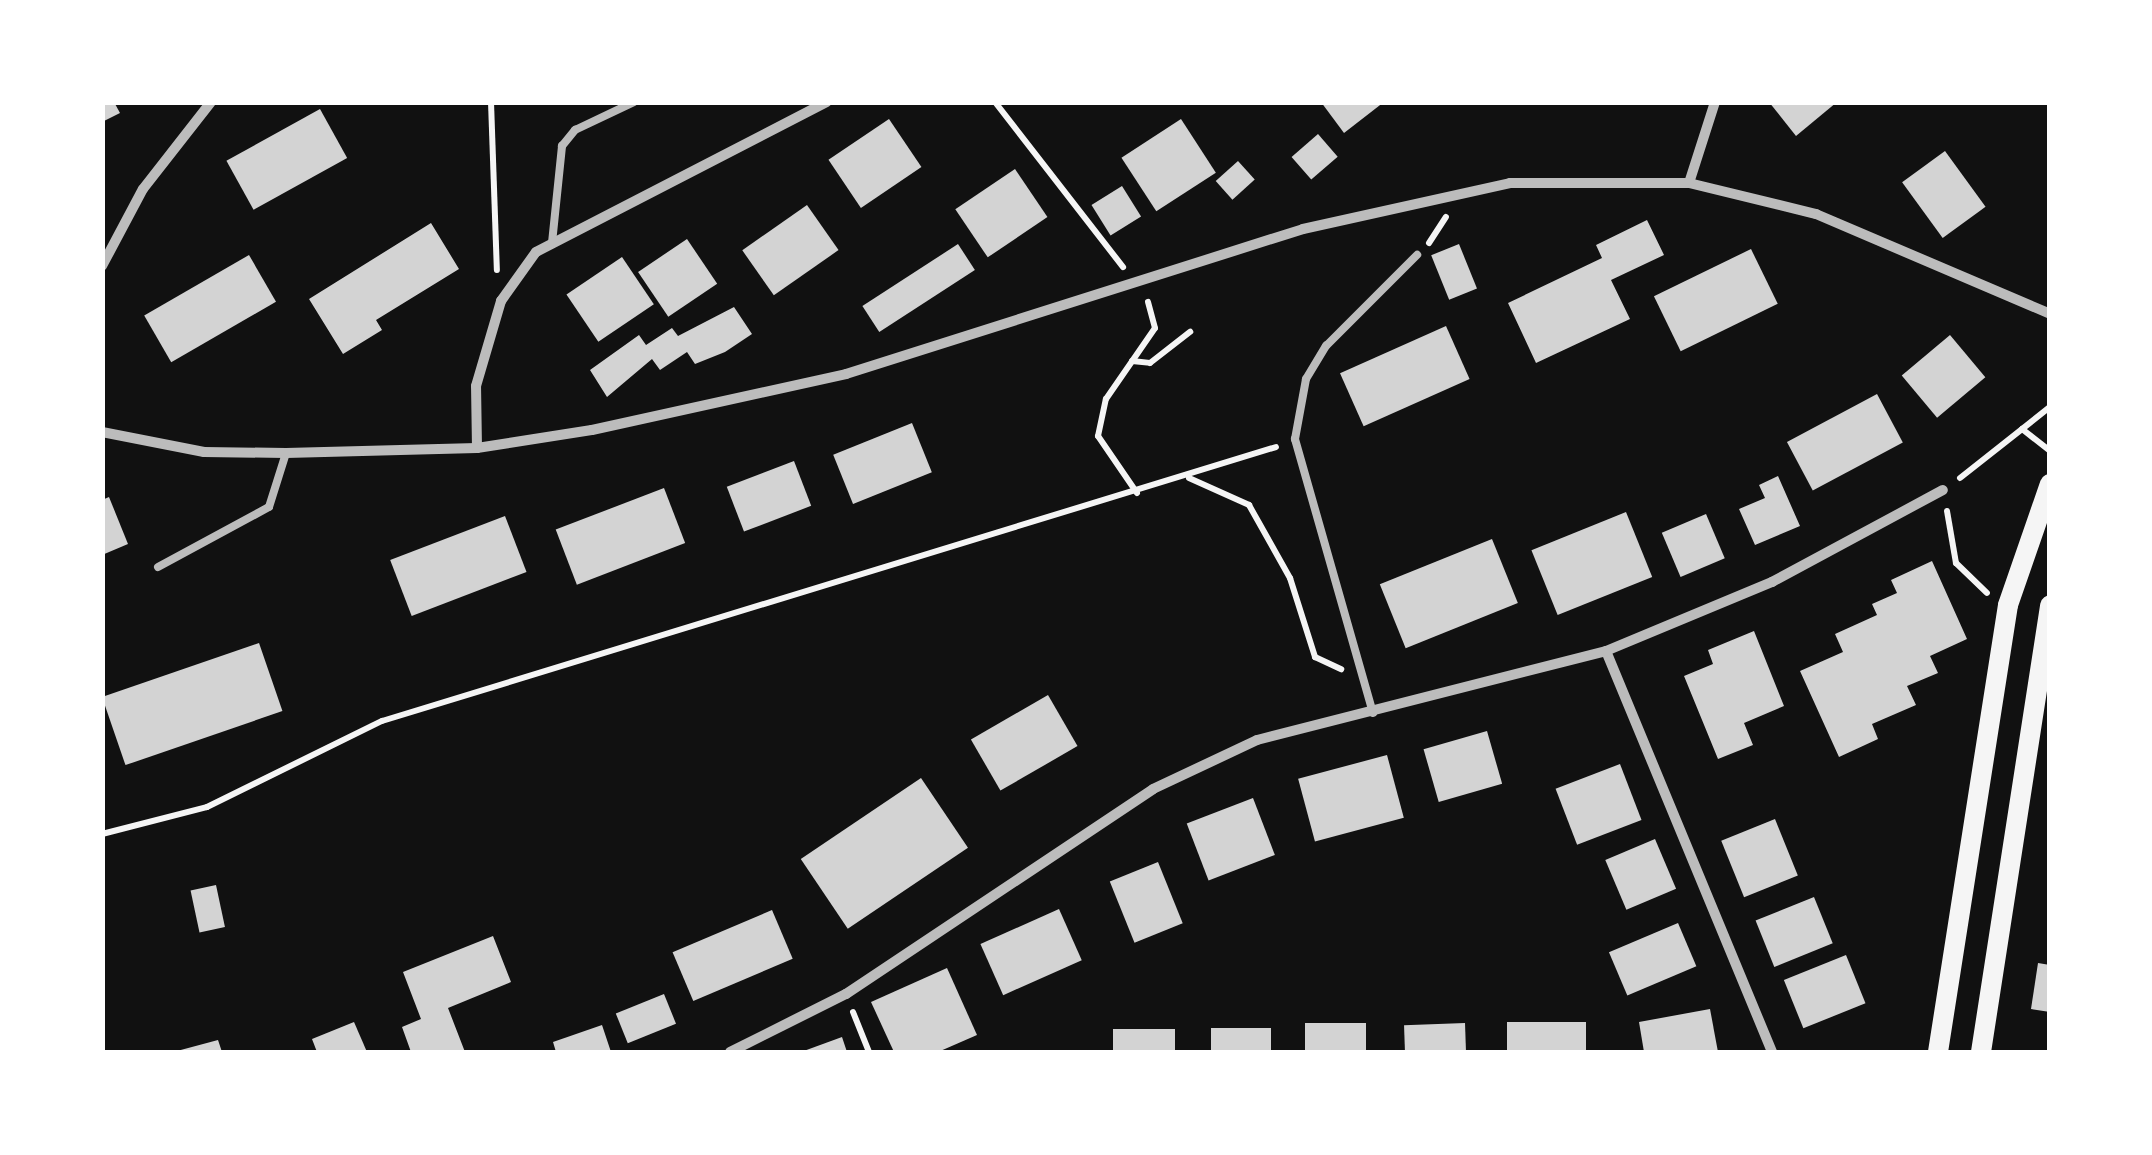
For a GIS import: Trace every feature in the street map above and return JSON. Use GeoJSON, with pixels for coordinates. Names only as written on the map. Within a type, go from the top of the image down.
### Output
{"type":"FeatureCollection","features":[{"type":"Feature","properties":{"kind":"main road"},"geometry":{"type":"LineString","coordinates":[[1938,1052],[2008,605],[2050,484]]}},
{"type":"Feature","properties":{"kind":"main road"},"geometry":{"type":"LineString","coordinates":[[1981,1052],[2050,605]]}},
{"type":"Feature","properties":{"kind":"street"},"geometry":{"type":"LineString","coordinates":[[102,266],[143,189],[211,102]]}},
{"type":"Feature","properties":{"kind":"street"},"geometry":{"type":"LineString","coordinates":[[478,448],[476,386],[501,301],[552,243],[826,102]]}},
{"type":"Feature","properties":{"kind":"street"},"geometry":{"type":"LineString","coordinates":[[1689,183],[1716,102]]}},
{"type":"Feature","properties":{"kind":"street"},"geometry":{"type":"LineString","coordinates":[[102,432],[204,452],[478,448],[716,408],[1453,190],[1689,183],[1816,214],[2050,314]]}},
{"type":"Feature","properties":{"kind":"street"},"geometry":{"type":"LineString","coordinates":[[730,1052],[846,994],[1153,789],[1257,740],[1606,651],[1772,582],[1943,490]]}},
{"type":"Feature","properties":{"kind":"street"},"geometry":{"type":"LineString","coordinates":[[1606,651],[1772,1052]]}},
{"type":"Feature","properties":{"kind":"lane"},"geometry":{"type":"LineString","coordinates":[[552,243],[562,146],[575,130],[634,102]]}},
{"type":"Feature","properties":{"kind":"lane"},"geometry":{"type":"LineString","coordinates":[[1373,713],[1296,439],[1306,378],[1326,346],[1418,255]]}},
{"type":"Feature","properties":{"kind":"lane"},"geometry":{"type":"LineString","coordinates":[[158,567],[269,506],[286,453]]}},
{"type":"Feature","properties":{"kind":"path"},"geometry":{"type":"LineString","coordinates":[[491,102],[501,301]]}},
{"type":"Feature","properties":{"kind":"path"},"geometry":{"type":"LineString","coordinates":[[995,102],[1158,313],[1106,399],[1098,436],[1136,494]]}},
{"type":"Feature","properties":{"kind":"path"},"geometry":{"type":"LineString","coordinates":[[1132,361],[1150,363],[1190,332]]}},
{"type":"Feature","properties":{"kind":"path"},"geometry":{"type":"LineString","coordinates":[[1968,583],[1943,490],[2050,407]]}},
{"type":"Feature","properties":{"kind":"path"},"geometry":{"type":"LineString","coordinates":[[2022,428],[2050,450]]}},
{"type":"Feature","properties":{"kind":"path"},"geometry":{"type":"LineString","coordinates":[[102,834],[220,802],[382,721],[1188,478],[1296,439]]}},
{"type":"Feature","properties":{"kind":"path"},"geometry":{"type":"LineString","coordinates":[[1188,478],[1249,505],[1290,578],[1315,657],[1333,668]]}},
{"type":"Feature","properties":{"kind":"path"},"geometry":{"type":"LineString","coordinates":[[846,994],[869,1052]]}},
{"type":"Feature","properties":{"kind":"building"},"geometry":{"type":"Polygon","coordinates":[[[102,102],[114,102],[120,113],[102,122],[102,102]]]}},
{"type":"Feature","properties":{"kind":"building"},"geometry":{"type":"Polygon","coordinates":[[[1321,102],[1384,102],[1344,133],[1321,102]]]}},
{"type":"Feature","properties":{"kind":"building"},"geometry":{"type":"Polygon","coordinates":[[[1769,102],[1837,102],[1796,136],[1769,102]]]}},
{"type":"Feature","properties":{"kind":"building"},"geometry":{"type":"Polygon","coordinates":[[[320,109],[347,158],[254,210],[226,161],[320,109]]]}},
{"type":"Feature","properties":{"kind":"building"},"geometry":{"type":"Polygon","coordinates":[[[889,119],[921,167],[861,208],[828,160],[889,119]]]}},
{"type":"Feature","properties":{"kind":"building"},"geometry":{"type":"Polygon","coordinates":[[[1181,119],[1216,173],[1156,211],[1121,158],[1181,119]]]}},
{"type":"Feature","properties":{"kind":"building"},"geometry":{"type":"Polygon","coordinates":[[[1318,134],[1338,157],[1311,180],[1292,157],[1318,134]]]}},
{"type":"Feature","properties":{"kind":"building"},"geometry":{"type":"Polygon","coordinates":[[[1945,151],[1986,207],[1943,238],[1902,182],[1945,151]]]}},
{"type":"Feature","properties":{"kind":"building"},"geometry":{"type":"Polygon","coordinates":[[[1238,161],[1255,180],[1232,200],[1216,181],[1238,161]]]}},
{"type":"Feature","properties":{"kind":"building"},"geometry":{"type":"Polygon","coordinates":[[[1015,169],[1047,217],[988,257],[955,209],[1015,169]]]}},
{"type":"Feature","properties":{"kind":"building"},"geometry":{"type":"Polygon","coordinates":[[[1122,186],[1141,217],[1111,236],[1091,205],[1122,186]]]}},
{"type":"Feature","properties":{"kind":"building"},"geometry":{"type":"Polygon","coordinates":[[[807,205],[839,250],[774,295],[742,250],[807,205]]]}},
{"type":"Feature","properties":{"kind":"building"},"geometry":{"type":"Polygon","coordinates":[[[1647,220],[1664,255],[1611,280],[1630,319],[1536,363],[1508,303],[1602,258],[1596,245],[1647,220]]]}},
{"type":"Feature","properties":{"kind":"building"},"geometry":{"type":"Polygon","coordinates":[[[431,223],[459,269],[376,320],[382,330],[343,354],[309,299],[431,223]]]}},
{"type":"Feature","properties":{"kind":"building"},"geometry":{"type":"Polygon","coordinates":[[[687,239],[717,284],[668,317],[638,272],[687,239]]]}},
{"type":"Feature","properties":{"kind":"building"},"geometry":{"type":"Polygon","coordinates":[[[958,244],[975,270],[879,332],[862,306],[958,244]]]}},
{"type":"Feature","properties":{"kind":"building"},"geometry":{"type":"Polygon","coordinates":[[[1459,244],[1477,289],[1449,300],[1431,255],[1459,244]]]}},
{"type":"Feature","properties":{"kind":"building"},"geometry":{"type":"Polygon","coordinates":[[[1751,249],[1778,304],[1681,351],[1654,296],[1751,249]]]}},
{"type":"Feature","properties":{"kind":"building"},"geometry":{"type":"Polygon","coordinates":[[[249,255],[276,302],[171,362],[144,316],[249,255]]]}},
{"type":"Feature","properties":{"kind":"building"},"geometry":{"type":"Polygon","coordinates":[[[622,257],[654,304],[598,342],[566,294],[622,257]]]}},
{"type":"Feature","properties":{"kind":"building"},"geometry":{"type":"Polygon","coordinates":[[[734,307],[752,334],[725,352],[695,364],[687,352],[660,370],[652,359],[607,397],[590,370],[639,335],[646,345],[672,328],[678,336],[734,307]]]}},
{"type":"Feature","properties":{"kind":"building"},"geometry":{"type":"Polygon","coordinates":[[[1446,326],[1470,379],[1364,426],[1340,373],[1446,326]]]}},
{"type":"Feature","properties":{"kind":"building"},"geometry":{"type":"Polygon","coordinates":[[[1950,335],[1985,377],[1937,418],[1902,375],[1950,335]]]}},
{"type":"Feature","properties":{"kind":"building"},"geometry":{"type":"Polygon","coordinates":[[[1877,394],[1903,443],[1813,490],[1787,442],[1877,394]]]}},
{"type":"Feature","properties":{"kind":"building"},"geometry":{"type":"Polygon","coordinates":[[[912,423],[932,472],[853,504],[833,455],[912,423]]]}},
{"type":"Feature","properties":{"kind":"building"},"geometry":{"type":"Polygon","coordinates":[[[794,461],[811,506],[744,532],[727,487],[794,461]]]}},
{"type":"Feature","properties":{"kind":"building"},"geometry":{"type":"Polygon","coordinates":[[[1778,476],[1800,526],[1755,545],[1739,509],[1765,498],[1759,485],[1778,476]]]}},
{"type":"Feature","properties":{"kind":"building"},"geometry":{"type":"Polygon","coordinates":[[[664,488],[685,543],[577,585],[556,530],[664,488]]]}},
{"type":"Feature","properties":{"kind":"building"},"geometry":{"type":"Polygon","coordinates":[[[109,497],[128,544],[102,555],[102,500],[109,497]]]}},
{"type":"Feature","properties":{"kind":"building"},"geometry":{"type":"Polygon","coordinates":[[[1626,512],[1652,577],[1558,615],[1531,550],[1626,512]]]}},
{"type":"Feature","properties":{"kind":"building"},"geometry":{"type":"Polygon","coordinates":[[[1706,514],[1725,558],[1681,577],[1662,533],[1706,514]]]}},
{"type":"Feature","properties":{"kind":"building"},"geometry":{"type":"Polygon","coordinates":[[[505,516],[527,572],[412,616],[390,560],[505,516]]]}},
{"type":"Feature","properties":{"kind":"building"},"geometry":{"type":"Polygon","coordinates":[[[1492,539],[1518,603],[1406,648],[1380,584],[1492,539]]]}},
{"type":"Feature","properties":{"kind":"building"},"geometry":{"type":"Polygon","coordinates":[[[1932,561],[1967,639],[1930,656],[1938,673],[1907,686],[1916,705],[1872,724],[1878,739],[1839,757],[1800,671],[1843,652],[1835,634],[1877,615],[1872,604],[1897,593],[1891,580],[1932,561]]]}},
{"type":"Feature","properties":{"kind":"building"},"geometry":{"type":"Polygon","coordinates":[[[1754,631],[1784,706],[1744,723],[1753,745],[1718,759],[1684,676],[1713,664],[1708,650],[1754,631]]]}},
{"type":"Feature","properties":{"kind":"building"},"geometry":{"type":"Polygon","coordinates":[[[259,643],[282,711],[125,765],[102,697],[259,643]]]}},
{"type":"Feature","properties":{"kind":"building"},"geometry":{"type":"Polygon","coordinates":[[[1048,695],[1078,746],[1000,791],[971,740],[1048,695]]]}},
{"type":"Feature","properties":{"kind":"building"},"geometry":{"type":"Polygon","coordinates":[[[1487,731],[1502,784],[1439,802],[1424,749],[1487,731]]]}},
{"type":"Feature","properties":{"kind":"building"},"geometry":{"type":"Polygon","coordinates":[[[1387,755],[1404,818],[1315,842],[1298,779],[1387,755]]]}},
{"type":"Feature","properties":{"kind":"building"},"geometry":{"type":"Polygon","coordinates":[[[1620,764],[1642,820],[1577,845],[1556,789],[1620,764]]]}},
{"type":"Feature","properties":{"kind":"building"},"geometry":{"type":"Polygon","coordinates":[[[921,778],[968,848],[848,929],[801,859],[921,778]]]}},
{"type":"Feature","properties":{"kind":"building"},"geometry":{"type":"Polygon","coordinates":[[[1253,798],[1275,855],[1209,880],[1187,823],[1253,798]]]}},
{"type":"Feature","properties":{"kind":"building"},"geometry":{"type":"Polygon","coordinates":[[[1775,819],[1798,876],[1744,897],[1721,841],[1775,819]]]}},
{"type":"Feature","properties":{"kind":"building"},"geometry":{"type":"Polygon","coordinates":[[[1655,839],[1676,889],[1626,910],[1605,860],[1655,839]]]}},
{"type":"Feature","properties":{"kind":"building"},"geometry":{"type":"Polygon","coordinates":[[[1158,862],[1183,923],[1135,943],[1110,881],[1158,862]]]}},
{"type":"Feature","properties":{"kind":"building"},"geometry":{"type":"Polygon","coordinates":[[[216,885],[225,927],[200,932],[191,890],[216,885]]]}},
{"type":"Feature","properties":{"kind":"building"},"geometry":{"type":"Polygon","coordinates":[[[1814,897],[1833,943],[1774,967],[1756,921],[1814,897]]]}},
{"type":"Feature","properties":{"kind":"building"},"geometry":{"type":"Polygon","coordinates":[[[1059,909],[1082,960],[1003,995],[980,944],[1059,909]]]}},
{"type":"Feature","properties":{"kind":"building"},"geometry":{"type":"Polygon","coordinates":[[[772,910],[793,959],[693,1001],[673,952],[772,910]]]}},
{"type":"Feature","properties":{"kind":"building"},"geometry":{"type":"Polygon","coordinates":[[[1678,923],[1696,966],[1627,996],[1609,952],[1678,923]]]}},
{"type":"Feature","properties":{"kind":"building"},"geometry":{"type":"Polygon","coordinates":[[[493,936],[511,982],[448,1008],[465,1052],[411,1052],[402,1027],[421,1019],[403,972],[493,936]]]}},
{"type":"Feature","properties":{"kind":"building"},"geometry":{"type":"Polygon","coordinates":[[[1846,955],[1865,1003],[1803,1028],[1784,980],[1846,955]]]}},
{"type":"Feature","properties":{"kind":"building"},"geometry":{"type":"Polygon","coordinates":[[[2038,963],[2050,965],[2050,1012],[2031,1009],[2038,963]]]}},
{"type":"Feature","properties":{"kind":"building"},"geometry":{"type":"Polygon","coordinates":[[[947,968],[977,1035],[938,1052],[894,1052],[871,1002],[947,968]]]}},
{"type":"Feature","properties":{"kind":"building"},"geometry":{"type":"Polygon","coordinates":[[[664,994],[676,1024],[628,1043],[616,1013],[664,994]]]}},
{"type":"Feature","properties":{"kind":"building"},"geometry":{"type":"Polygon","coordinates":[[[1710,1009],[1718,1052],[1644,1052],[1639,1022],[1710,1009]]]}},
{"type":"Feature","properties":{"kind":"building"},"geometry":{"type":"Polygon","coordinates":[[[354,1022],[367,1052],[317,1052],[312,1039],[354,1022]]]}},
{"type":"Feature","properties":{"kind":"building"},"geometry":{"type":"Polygon","coordinates":[[[1507,1022],[1586,1022],[1586,1052],[1507,1052],[1507,1022]]]}},
{"type":"Feature","properties":{"kind":"building"},"geometry":{"type":"Polygon","coordinates":[[[1305,1023],[1366,1023],[1366,1052],[1305,1052],[1305,1023]]]}},
{"type":"Feature","properties":{"kind":"building"},"geometry":{"type":"Polygon","coordinates":[[[1465,1023],[1466,1052],[1405,1052],[1404,1025],[1465,1023]]]}},
{"type":"Feature","properties":{"kind":"building"},"geometry":{"type":"Polygon","coordinates":[[[602,1025],[611,1052],[556,1052],[553,1042],[602,1025]]]}},
{"type":"Feature","properties":{"kind":"building"},"geometry":{"type":"Polygon","coordinates":[[[1211,1028],[1271,1028],[1271,1052],[1211,1052],[1211,1028]]]}},
{"type":"Feature","properties":{"kind":"building"},"geometry":{"type":"Polygon","coordinates":[[[1113,1029],[1175,1029],[1175,1052],[1113,1052],[1113,1029]]]}},
{"type":"Feature","properties":{"kind":"building"},"geometry":{"type":"Polygon","coordinates":[[[842,1037],[847,1052],[801,1052],[842,1037]]]}},
{"type":"Feature","properties":{"kind":"building"},"geometry":{"type":"Polygon","coordinates":[[[218,1040],[222,1052],[177,1052],[177,1051],[218,1040]]]}}]}
